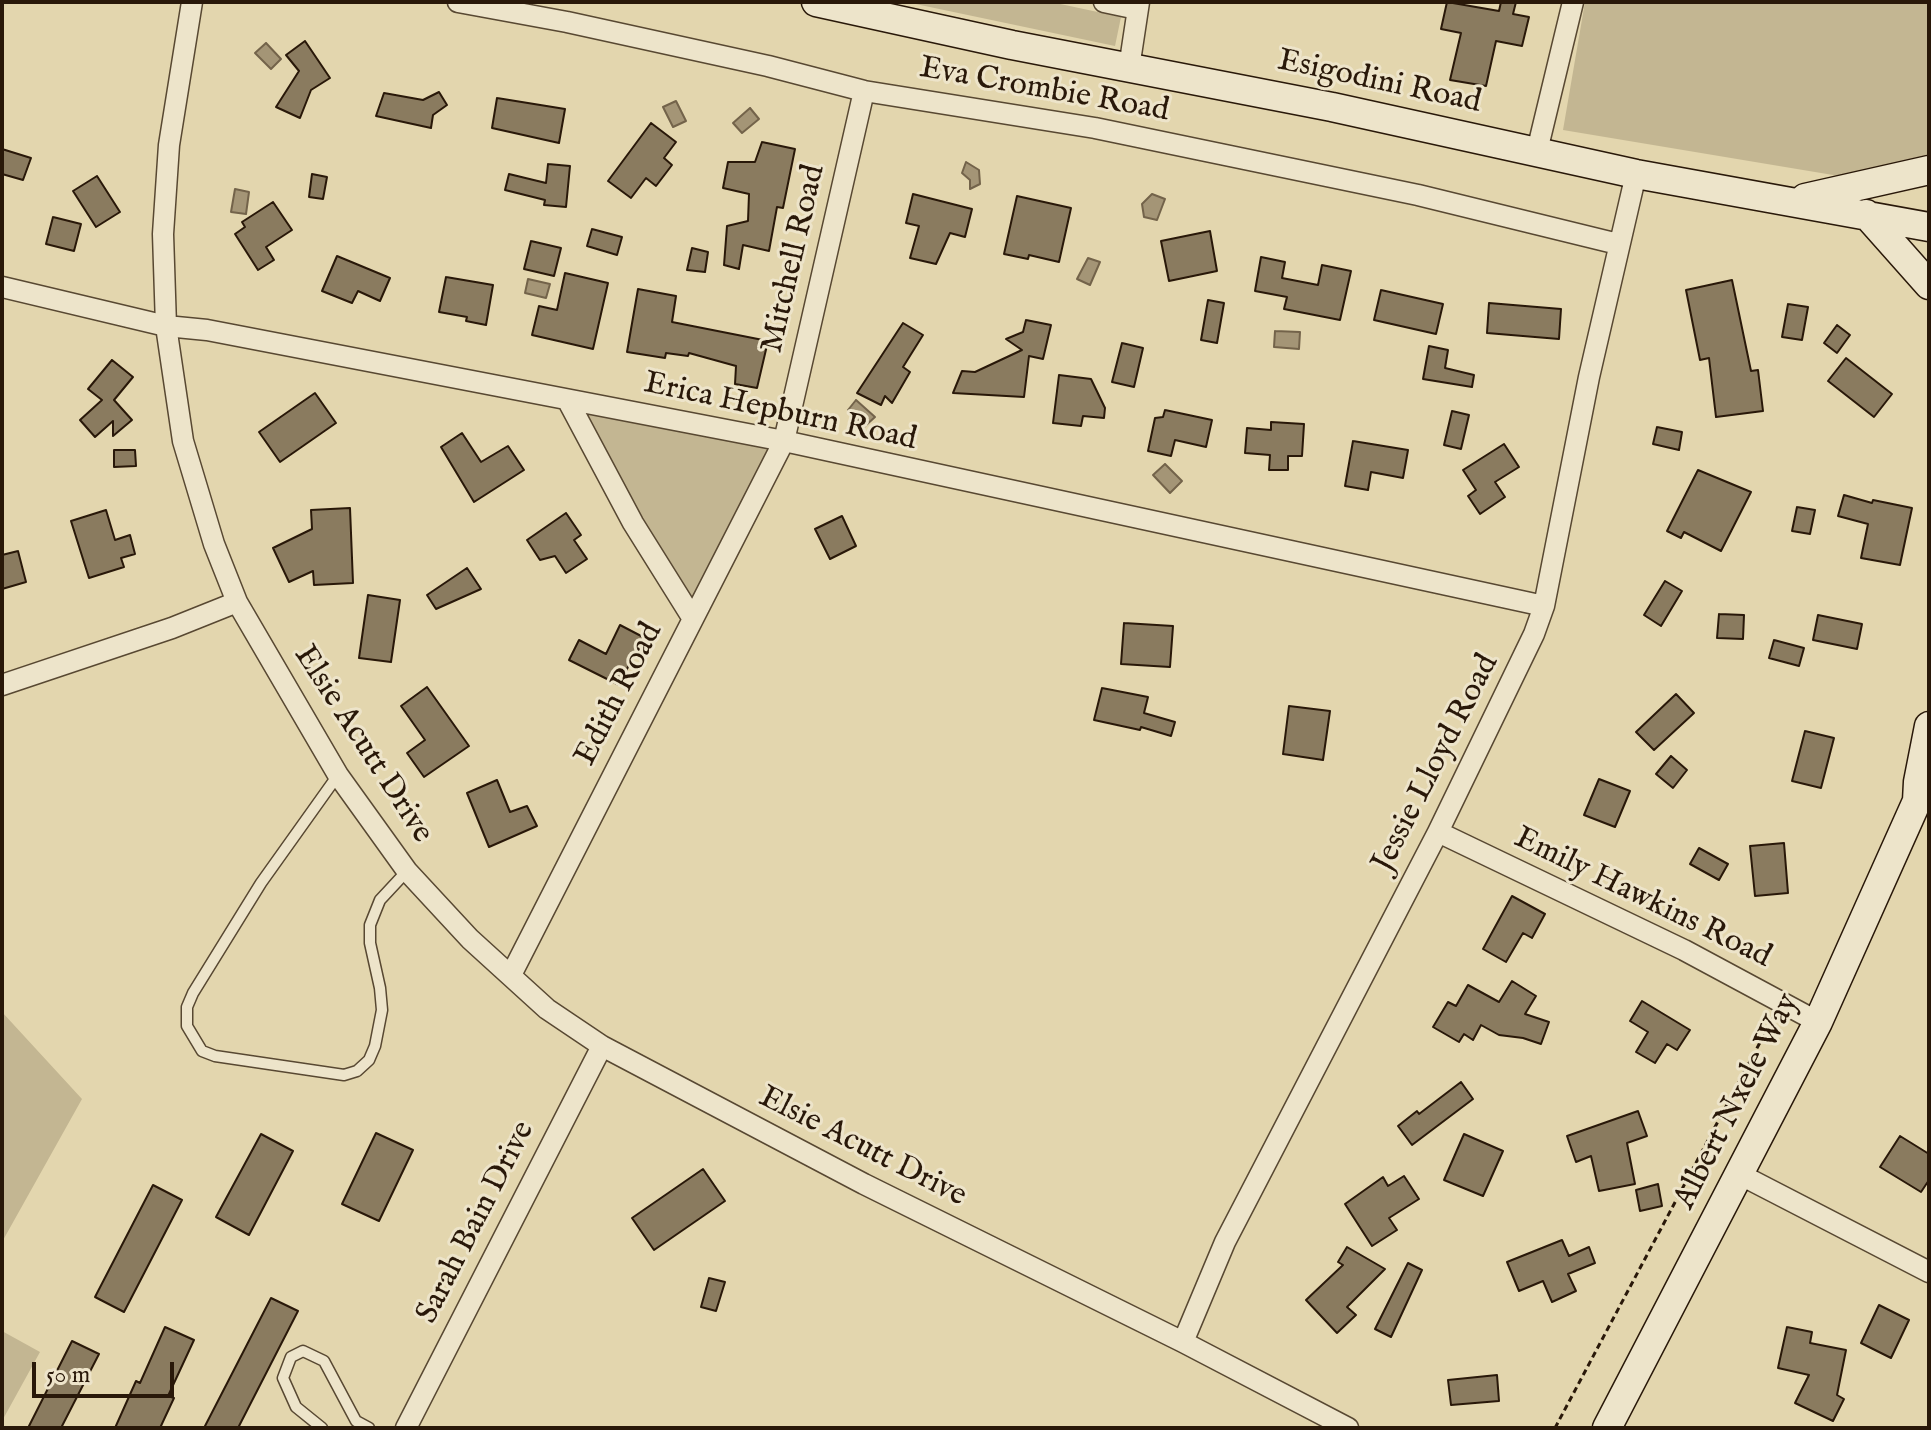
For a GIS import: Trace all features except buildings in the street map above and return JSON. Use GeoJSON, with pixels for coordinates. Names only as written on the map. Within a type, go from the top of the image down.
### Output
{"type":"FeatureCollection","features":[{"type":"Feature","properties":{"kind":"main road","name":"Esigodini Road"},"geometry":{"type":"LineString","coordinates":[[816,2],[1129,68],[1319,104],[1636,174],[1929,227]]}},
{"type":"Feature","properties":{"kind":"main road"},"geometry":{"type":"LineString","coordinates":[[1792,201],[1929,170]]}},
{"type":"Feature","properties":{"kind":"main road"},"geometry":{"type":"LineString","coordinates":[[1866,214],[1929,285]]}},
{"type":"Feature","properties":{"kind":"main road","name":"Albert Nxele Way"},"geometry":{"type":"LineString","coordinates":[[1607,1428],[1818,1022],[1923,790],[1929,726]]}},
{"type":"Feature","properties":{"kind":"street","name":"Elsie Acutt Drive"},"geometry":{"type":"LineString","coordinates":[[192,2],[169,145],[163,234],[166,326],[183,441],[214,544],[237,602],[338,775],[407,871],[470,939],[547,1009],[602,1046],[864,1184],[1183,1342],[1348,1428]]}},
{"type":"Feature","properties":{"kind":"street","name":"Eva Crombie Road"},"geometry":{"type":"LineString","coordinates":[[458,2],[567,22],[768,66],[864,91],[1095,128],[1418,195],[1618,244]]}},
{"type":"Feature","properties":{"kind":"street"},"geometry":{"type":"LineString","coordinates":[[1104,2],[1138,6],[1129,68]]}},
{"type":"Feature","properties":{"kind":"street"},"geometry":{"type":"LineString","coordinates":[[1537,151],[1573,2]]}},
{"type":"Feature","properties":{"kind":"street","name":"Mitchell Road"},"geometry":{"type":"LineString","coordinates":[[784,441],[864,91]]}},
{"type":"Feature","properties":{"kind":"street","name":"Jessie Lloyd Road"},"geometry":{"type":"LineString","coordinates":[[1183,1342],[1225,1242],[1438,832],[1528,648],[1544,606],[1618,244],[1636,174]]}},
{"type":"Feature","properties":{"kind":"street","name":"Erica Hepburn Road"},"geometry":{"type":"LineString","coordinates":[[2,287],[166,326],[207,330],[784,441],[1544,606]]}},
{"type":"Feature","properties":{"kind":"street"},"geometry":{"type":"LineString","coordinates":[[568,401],[633,523],[693,619]]}},
{"type":"Feature","properties":{"kind":"street","name":"Edith Road"},"geometry":{"type":"LineString","coordinates":[[511,975],[784,441]]}},
{"type":"Feature","properties":{"kind":"street"},"geometry":{"type":"LineString","coordinates":[[2,685],[172,628],[237,602]]}},
{"type":"Feature","properties":{"kind":"street","name":"Emily Hawkins Road"},"geometry":{"type":"LineString","coordinates":[[1438,832],[1684,950],[1818,1022]]}},
{"type":"Feature","properties":{"kind":"street","name":"Sarah Bain Drive"},"geometry":{"type":"LineString","coordinates":[[406,1428],[602,1046]]}},
{"type":"Feature","properties":{"kind":"street"},"geometry":{"type":"LineString","coordinates":[[1741,1175],[1929,1272]]}},
{"type":"Feature","properties":{"kind":"lane"},"geometry":{"type":"LineString","coordinates":[[338,775],[261,883],[193,993],[187,1007],[187,1026],[202,1051],[215,1056],[344,1075],[357,1071],[369,1060],[375,1046],[382,1010],[370,943],[370,925],[380,900],[407,871]]}},
{"type":"Feature","properties":{"kind":"lane"},"geometry":{"type":"LineString","coordinates":[[322,1428],[296,1407],[283,1378],[291,1357],[303,1351],[324,1361],[356,1421],[369,1428]]}},
{"type":"Feature","properties":{"kind":"path"},"geometry":{"type":"LineString","coordinates":[[1555,1428],[1781,1002]]}},
{"type":"Feature","properties":{"kind":"shaded area"},"geometry":{"type":"Polygon","coordinates":[[[906,2],[1051,2],[1121,17],[1115,46],[906,2]]]}},
{"type":"Feature","properties":{"kind":"shaded area"},"geometry":{"type":"Polygon","coordinates":[[[1585,2],[1929,2],[1929,156],[1916,162],[1845,177],[1563,130],[1585,2]]]}},
{"type":"Feature","properties":{"kind":"shaded area"},"geometry":{"type":"Polygon","coordinates":[[[266,43],[281,59],[271,69],[255,53],[266,43]]]}},
{"type":"Feature","properties":{"kind":"shaded area"},"geometry":{"type":"Polygon","coordinates":[[[676,101],[686,121],[673,127],[663,107],[676,101]]]}},
{"type":"Feature","properties":{"kind":"shaded area"},"geometry":{"type":"Polygon","coordinates":[[[750,108],[759,119],[742,133],[733,123],[750,108]]]}},
{"type":"Feature","properties":{"kind":"shaded area"},"geometry":{"type":"Polygon","coordinates":[[[966,162],[979,170],[980,184],[970,189],[970,180],[962,173],[966,162]]]}},
{"type":"Feature","properties":{"kind":"shaded area"},"geometry":{"type":"Polygon","coordinates":[[[235,189],[249,192],[246,214],[231,212],[235,189]]]}},
{"type":"Feature","properties":{"kind":"shaded area"},"geometry":{"type":"Polygon","coordinates":[[[1152,194],[1165,199],[1157,220],[1144,217],[1142,204],[1152,194]]]}},
{"type":"Feature","properties":{"kind":"shaded area"},"geometry":{"type":"Polygon","coordinates":[[[1088,258],[1100,262],[1090,285],[1077,279],[1088,258]]]}},
{"type":"Feature","properties":{"kind":"shaded area"},"geometry":{"type":"Polygon","coordinates":[[[528,279],[550,284],[546,298],[525,293],[528,279]]]}},
{"type":"Feature","properties":{"kind":"shaded area"},"geometry":{"type":"Polygon","coordinates":[[[1275,331],[1300,332],[1299,349],[1274,347],[1275,331]]]}},
{"type":"Feature","properties":{"kind":"shaded area"},"geometry":{"type":"Polygon","coordinates":[[[856,400],[875,417],[864,427],[848,410],[856,400]]]}},
{"type":"Feature","properties":{"kind":"shaded area"},"geometry":{"type":"Polygon","coordinates":[[[580,410],[775,445],[692,607],[580,410]]]}},
{"type":"Feature","properties":{"kind":"shaded area"},"geometry":{"type":"Polygon","coordinates":[[[1165,464],[1182,481],[1170,493],[1153,475],[1165,464]]]}},
{"type":"Feature","properties":{"kind":"shaded area"},"geometry":{"type":"Polygon","coordinates":[[[2,1012],[82,1099],[2,1242],[2,1012]]]}},
{"type":"Feature","properties":{"kind":"shaded area"},"geometry":{"type":"Polygon","coordinates":[[[2,1331],[40,1352],[2,1421],[2,1331]]]}}]}
